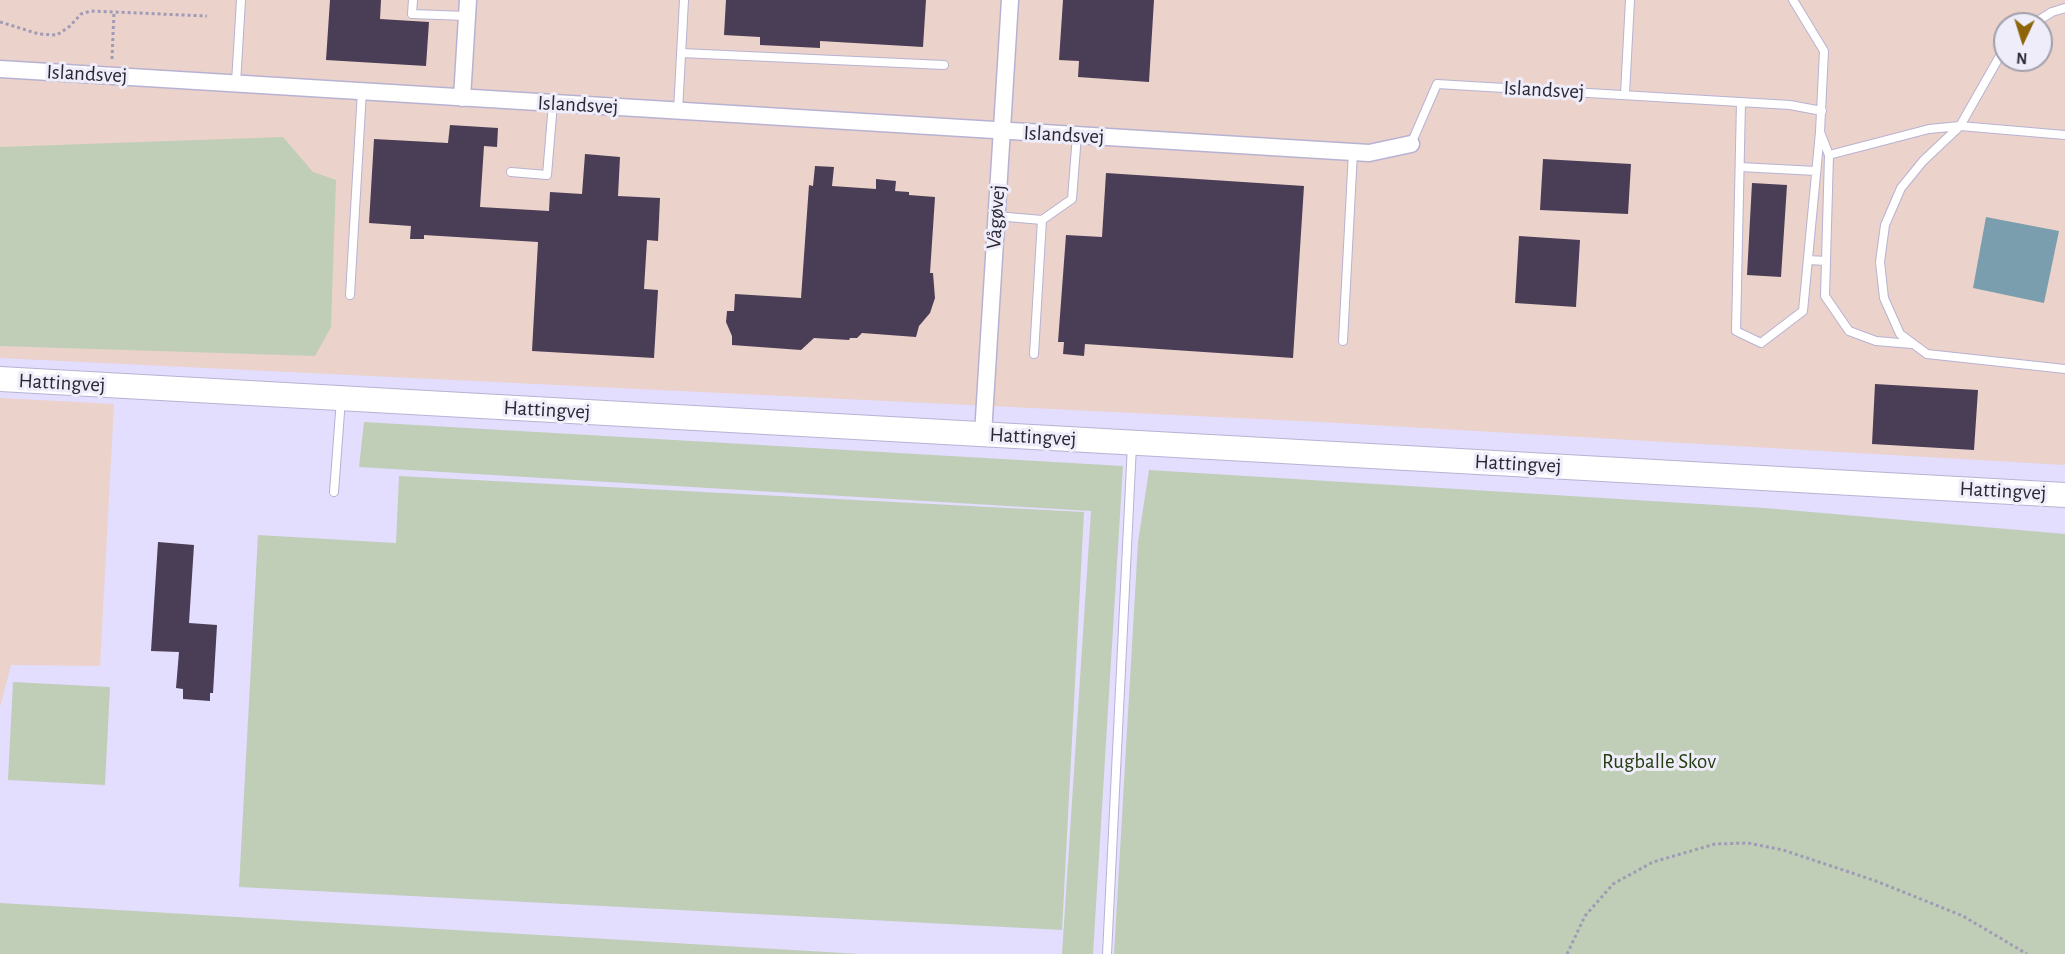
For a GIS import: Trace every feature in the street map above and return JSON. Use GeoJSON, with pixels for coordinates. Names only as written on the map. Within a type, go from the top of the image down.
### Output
{"type":"FeatureCollection","features":[{"type":"Feature","properties":{"kind":"street","name":"Vågøvej"},"geometry":{"type":"LineString","coordinates":[[983,434],[1010,0]]}},
{"type":"Feature","properties":{"kind":"street"},"geometry":{"type":"LineString","coordinates":[[462,98],[467,8]]}},
{"type":"Feature","properties":{"kind":"street","name":"Islandsvej"},"geometry":{"type":"LineString","coordinates":[[0,69],[1369,153],[1411,144]]}},
{"type":"Feature","properties":{"kind":"street","name":"Hattingvej"},"geometry":{"type":"LineString","coordinates":[[0,379],[2065,495]]}},
{"type":"Feature","properties":{"kind":"lane"},"geometry":{"type":"LineString","coordinates":[[236,83],[241,0]]}},
{"type":"Feature","properties":{"kind":"lane"},"geometry":{"type":"LineString","coordinates":[[413,0],[412,14],[467,8]]}},
{"type":"Feature","properties":{"kind":"lane"},"geometry":{"type":"LineString","coordinates":[[678,111],[684,0]]}},
{"type":"Feature","properties":{"kind":"lane"},"geometry":{"type":"LineString","coordinates":[[1625,94],[1630,0]]}},
{"type":"Feature","properties":{"kind":"lane"},"geometry":{"type":"LineString","coordinates":[[1741,102],[1736,331],[1761,343],[1803,311],[1822,111],[1824,51],[1793,0]]}},
{"type":"Feature","properties":{"kind":"lane"},"geometry":{"type":"LineString","coordinates":[[681,53],[944,65]]}},
{"type":"Feature","properties":{"kind":"lane"},"geometry":{"type":"LineString","coordinates":[[1993,69],[1960,126],[1923,160],[1901,188],[1885,225],[1880,262],[1884,298],[1900,334],[1927,354],[2065,369]]}},
{"type":"Feature","properties":{"kind":"lane","name":"Islandsvej"},"geometry":{"type":"LineString","coordinates":[[1411,144],[1437,84],[1790,105],[1822,111]]}},
{"type":"Feature","properties":{"kind":"lane"},"geometry":{"type":"LineString","coordinates":[[350,295],[362,91]]}},
{"type":"Feature","properties":{"kind":"lane"},"geometry":{"type":"LineString","coordinates":[[511,172],[547,175],[553,103]]}},
{"type":"Feature","properties":{"kind":"lane"},"geometry":{"type":"LineString","coordinates":[[1829,155],[1929,129],[1960,126],[2065,135]]}},
{"type":"Feature","properties":{"kind":"lane"},"geometry":{"type":"LineString","coordinates":[[1820,132],[1829,155],[1824,296],[1849,331],[1876,341],[1913,344]]}},
{"type":"Feature","properties":{"kind":"lane"},"geometry":{"type":"LineString","coordinates":[[996,216],[1042,220],[1072,200],[1077,135]]}},
{"type":"Feature","properties":{"kind":"lane"},"geometry":{"type":"LineString","coordinates":[[1343,341],[1353,152]]}},
{"type":"Feature","properties":{"kind":"lane"},"geometry":{"type":"LineString","coordinates":[[1740,167],[1816,171]]}},
{"type":"Feature","properties":{"kind":"lane"},"geometry":{"type":"LineString","coordinates":[[1034,354],[1042,220]]}},
{"type":"Feature","properties":{"kind":"lane"},"geometry":{"type":"LineString","coordinates":[[1808,260],[1826,261]]}},
{"type":"Feature","properties":{"kind":"lane"},"geometry":{"type":"LineString","coordinates":[[334,492],[341,398]]}},
{"type":"Feature","properties":{"kind":"lane"},"geometry":{"type":"LineString","coordinates":[[1107,954],[1133,442]]}},
{"type":"Feature","properties":{"kind":"path"},"geometry":{"type":"LineString","coordinates":[[0,22],[39,34],[57,35],[81,14],[91,11],[207,16]]}},
{"type":"Feature","properties":{"kind":"path"},"geometry":{"type":"LineString","coordinates":[[111,76],[114,12]]}},
{"type":"Feature","properties":{"kind":"path"},"geometry":{"type":"LineString","coordinates":[[1567,954],[1585,915],[1613,884],[1653,862],[1715,843],[1748,843],[1783,850],[1887,886],[1963,916],[2027,954]]}},
{"type":"Feature","properties":{"kind":"shaded area"},"geometry":{"type":"Polygon","coordinates":[[[0,0],[2065,0],[2065,465],[1320,422],[0,358],[0,0]]]}},
{"type":"Feature","properties":{"kind":"shaded area"},"geometry":{"type":"Polygon","coordinates":[[[0,398],[114,404],[100,666],[11,665],[0,707],[0,398]]]}},
{"type":"Feature","properties":{"kind":"green space"},"geometry":{"type":"Polygon","coordinates":[[[283,137],[313,172],[336,180],[331,327],[315,356],[0,346],[0,147],[283,137]]]}},
{"type":"Feature","properties":{"kind":"green space"},"geometry":{"type":"Polygon","coordinates":[[[364,422],[1123,466],[1093,954],[1062,954],[1091,511],[359,467],[364,422]]]}},
{"type":"Feature","properties":{"kind":"green space","name":"Rugballe Skov"},"geometry":{"type":"Polygon","coordinates":[[[1149,470],[1765,508],[2065,534],[2065,954],[1114,954],[1138,542],[1149,470]]]}},
{"type":"Feature","properties":{"kind":"green space"},"geometry":{"type":"Polygon","coordinates":[[[399,476],[1084,512],[1062,930],[239,887],[258,535],[396,543],[399,476]]]}},
{"type":"Feature","properties":{"kind":"green space"},"geometry":{"type":"Polygon","coordinates":[[[13,682],[110,687],[105,785],[8,780],[13,682]]]}},
{"type":"Feature","properties":{"kind":"green space"},"geometry":{"type":"Polygon","coordinates":[[[0,903],[860,954],[0,954],[0,903]]]}},
{"type":"Feature","properties":{"kind":"water"},"geometry":{"type":"Polygon","coordinates":[[[1986,217],[2059,231],[2044,303],[1973,288],[1986,217]]]}},
{"type":"Feature","properties":{"kind":"building"},"geometry":{"type":"Polygon","coordinates":[[[330,0],[381,0],[380,19],[429,22],[426,66],[326,60],[330,0]]]}},
{"type":"Feature","properties":{"kind":"building"},"geometry":{"type":"Polygon","coordinates":[[[726,0],[926,0],[923,47],[820,41],[820,48],[760,45],[760,37],[724,35],[726,0]]]}},
{"type":"Feature","properties":{"kind":"building"},"geometry":{"type":"Polygon","coordinates":[[[1063,0],[1154,0],[1149,82],[1078,77],[1079,61],[1059,60],[1063,0]]]}},
{"type":"Feature","properties":{"kind":"building"},"geometry":{"type":"Polygon","coordinates":[[[450,125],[498,128],[497,147],[484,146],[480,207],[549,211],[550,192],[582,194],[585,154],[620,157],[618,196],[660,198],[658,241],[647,240],[644,289],[658,290],[654,358],[532,351],[538,242],[424,235],[424,239],[410,239],[411,226],[369,223],[374,139],[448,143],[450,125]]]}},
{"type":"Feature","properties":{"kind":"building"},"geometry":{"type":"Polygon","coordinates":[[[1543,159],[1631,164],[1628,214],[1540,210],[1543,159]]]}},
{"type":"Feature","properties":{"kind":"building"},"geometry":{"type":"Polygon","coordinates":[[[815,166],[834,167],[832,186],[876,189],[876,179],[896,181],[895,191],[909,192],[909,195],[935,197],[930,273],[933,273],[935,298],[930,313],[919,326],[916,337],[862,333],[857,338],[849,340],[814,338],[801,350],[732,345],[732,336],[726,322],[727,311],[734,311],[735,294],[801,298],[809,185],[813,186],[815,166]]]}},
{"type":"Feature","properties":{"kind":"building"},"geometry":{"type":"Polygon","coordinates":[[[1106,173],[1304,186],[1293,358],[1085,344],[1084,356],[1063,354],[1064,342],[1058,342],[1066,235],[1102,237],[1106,173]]]}},
{"type":"Feature","properties":{"kind":"building"},"geometry":{"type":"Polygon","coordinates":[[[1752,183],[1787,185],[1781,277],[1747,275],[1752,183]]]}},
{"type":"Feature","properties":{"kind":"building"},"geometry":{"type":"Polygon","coordinates":[[[1519,236],[1580,240],[1576,307],[1515,303],[1519,236]]]}},
{"type":"Feature","properties":{"kind":"building"},"geometry":{"type":"Polygon","coordinates":[[[1875,384],[1978,390],[1974,450],[1872,444],[1875,384]]]}},
{"type":"Feature","properties":{"kind":"building"},"geometry":{"type":"Polygon","coordinates":[[[158,542],[194,545],[189,623],[217,625],[213,693],[210,693],[210,701],[183,699],[183,689],[176,688],[179,652],[151,651],[158,542]]]}}]}
